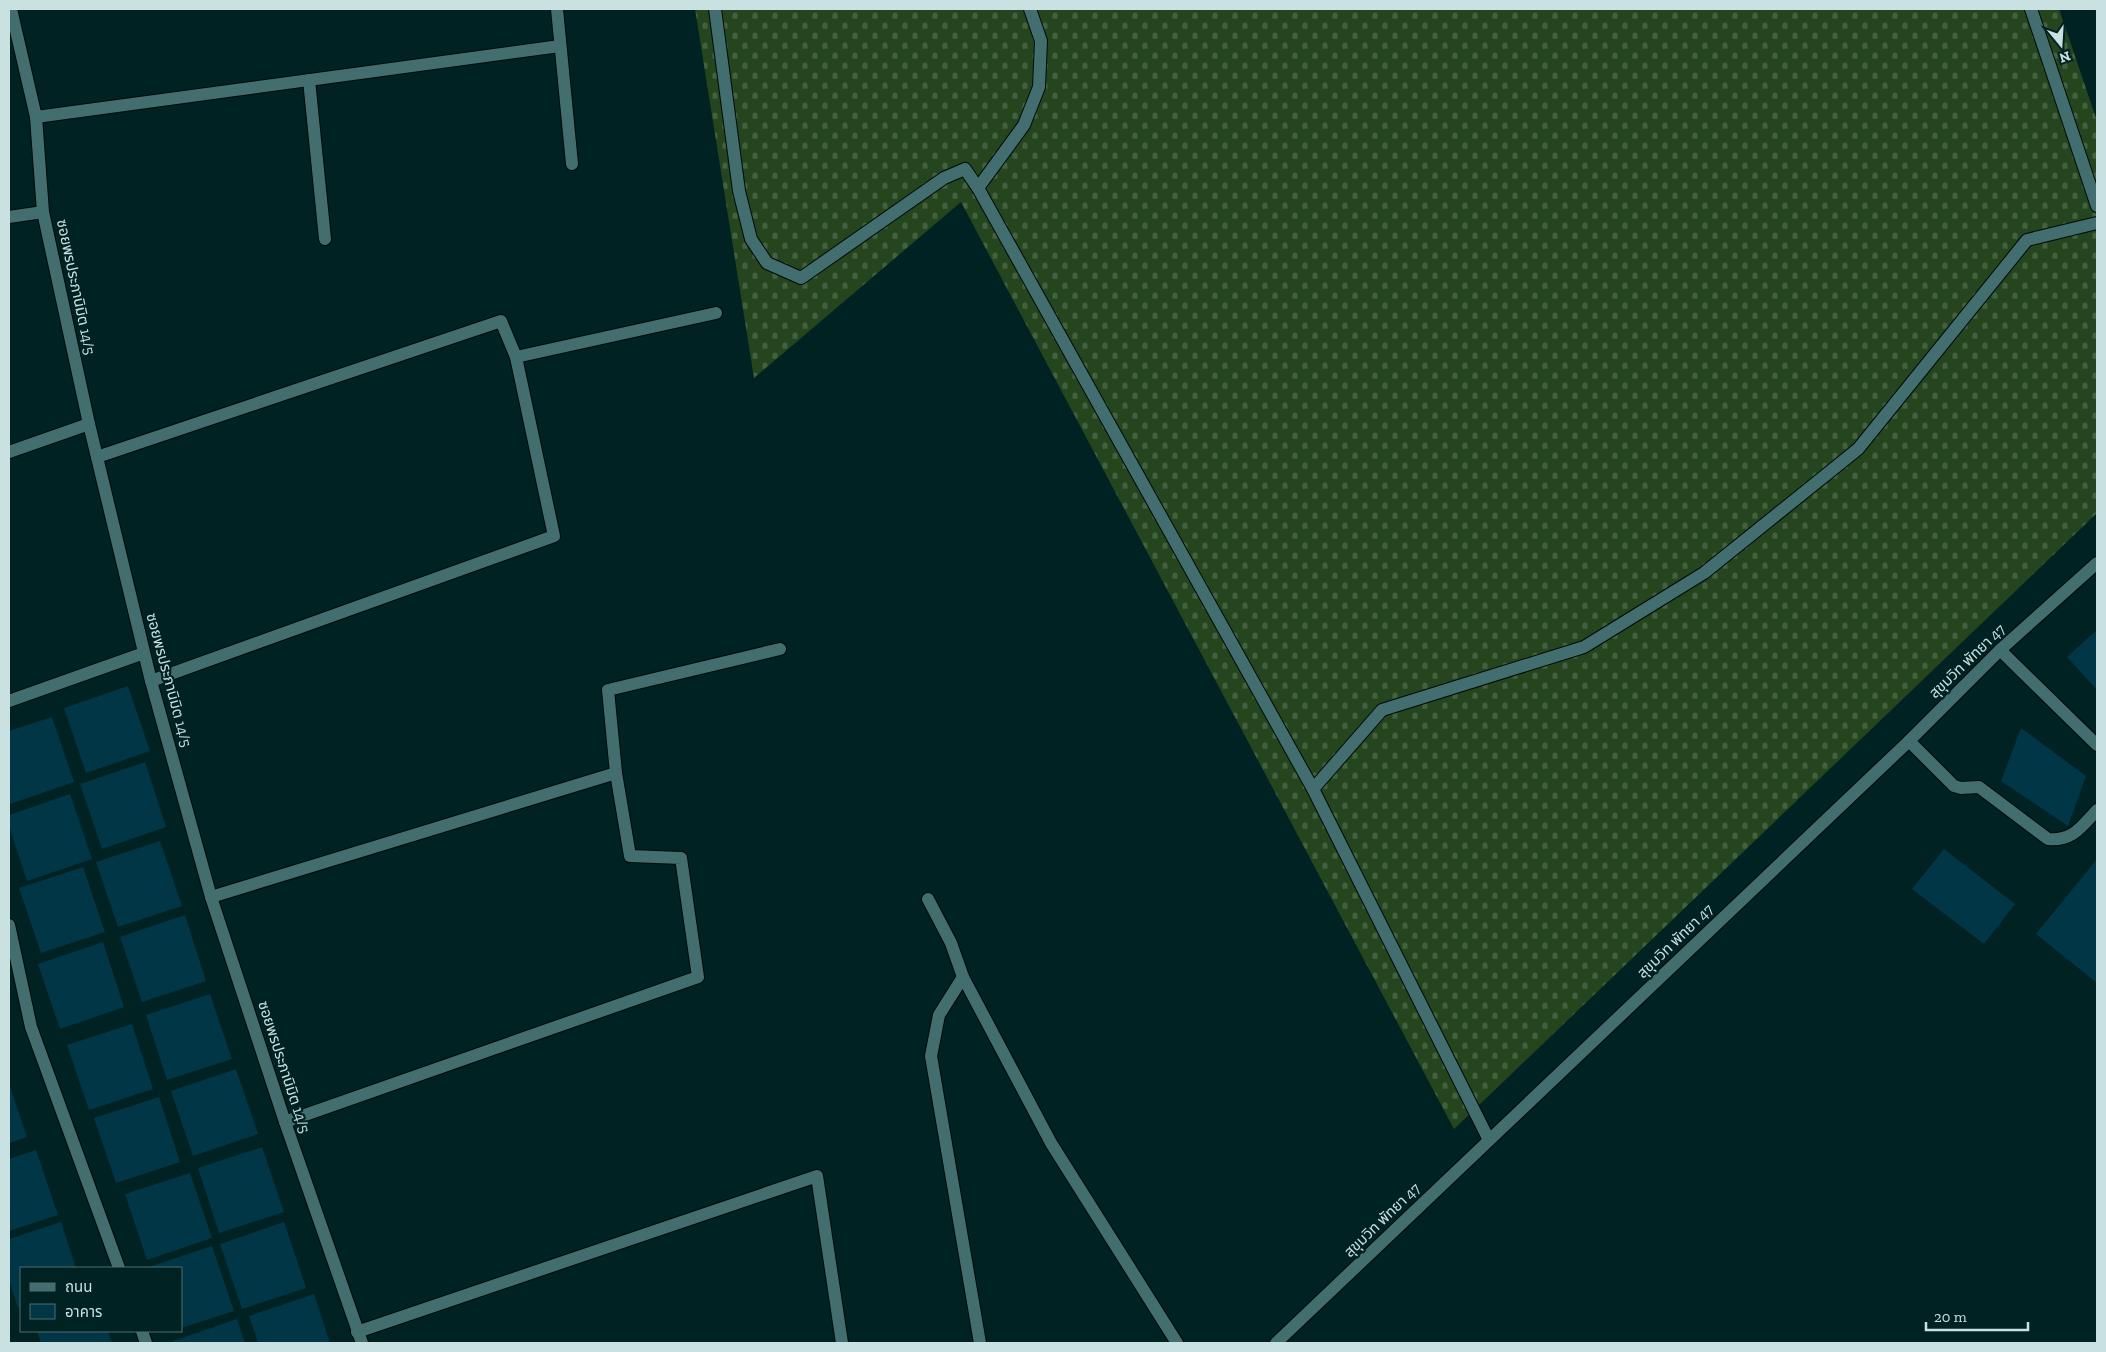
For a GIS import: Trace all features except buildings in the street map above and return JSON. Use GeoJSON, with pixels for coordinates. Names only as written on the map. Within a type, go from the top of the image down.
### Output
{"type":"FeatureCollection","features":[{"type":"Feature","properties":{"kind":"street"},"geometry":{"type":"LineString","coordinates":[[557,9],[572,164]]}},
{"type":"Feature","properties":{"kind":"street"},"geometry":{"type":"LineString","coordinates":[[715,9],[739,191],[751,238],[767,262],[801,278],[944,178],[965,169],[978,188],[1313,788],[1489,1140]]}},
{"type":"Feature","properties":{"kind":"street"},"geometry":{"type":"LineString","coordinates":[[978,188],[1024,125],[1039,87],[1041,41],[1030,9]]}},
{"type":"Feature","properties":{"kind":"street"},"geometry":{"type":"LineString","coordinates":[[2031,9],[2097,206]]}},
{"type":"Feature","properties":{"kind":"street","name":"ซอยพรประภานิมิต 14/5"},"geometry":{"type":"LineString","coordinates":[[13,10],[36,117],[43,212],[96,457],[151,681],[211,897],[285,1122],[360,1338]]}},
{"type":"Feature","properties":{"kind":"street"},"geometry":{"type":"LineString","coordinates":[[36,117],[560,46]]}},
{"type":"Feature","properties":{"kind":"street"},"geometry":{"type":"LineString","coordinates":[[310,80],[325,238]]}},
{"type":"Feature","properties":{"kind":"street"},"geometry":{"type":"LineString","coordinates":[[9,217],[43,212]]}},
{"type":"Feature","properties":{"kind":"street"},"geometry":{"type":"LineString","coordinates":[[1313,788],[1382,710],[1584,647],[1704,573],[1858,449],[2027,240],[2097,223]]}},
{"type":"Feature","properties":{"kind":"street"},"geometry":{"type":"LineString","coordinates":[[516,357],[716,313]]}},
{"type":"Feature","properties":{"kind":"street"},"geometry":{"type":"LineString","coordinates":[[96,457],[501,321],[516,357],[554,536],[151,681]]}},
{"type":"Feature","properties":{"kind":"street"},"geometry":{"type":"LineString","coordinates":[[9,452],[89,424]]}},
{"type":"Feature","properties":{"kind":"street","name":"สุขุมวิท พัทยา 47"},"geometry":{"type":"LineString","coordinates":[[1276,1343],[1909,741],[2000,650],[2097,563]]}},
{"type":"Feature","properties":{"kind":"street"},"geometry":{"type":"LineString","coordinates":[[285,1122],[698,978],[681,858],[630,856],[616,773],[608,690],[780,649]]}},
{"type":"Feature","properties":{"kind":"street"},"geometry":{"type":"LineString","coordinates":[[2000,650],[2097,745]]}},
{"type":"Feature","properties":{"kind":"street"},"geometry":{"type":"LineString","coordinates":[[9,701],[144,653]]}},
{"type":"Feature","properties":{"kind":"street"},"geometry":{"type":"LineString","coordinates":[[1909,741],[1948,782],[1961,788],[1979,787],[2048,839],[2061,840],[2073,835],[2097,810]]}},
{"type":"Feature","properties":{"kind":"street"},"geometry":{"type":"LineString","coordinates":[[211,897],[616,773]]}},
{"type":"Feature","properties":{"kind":"street"},"geometry":{"type":"LineString","coordinates":[[928,899],[951,944],[963,977],[1051,1143],[1177,1343]]}},
{"type":"Feature","properties":{"kind":"street"},"geometry":{"type":"LineString","coordinates":[[9,925],[31,1027],[119,1267]]}},
{"type":"Feature","properties":{"kind":"street"},"geometry":{"type":"LineString","coordinates":[[963,977],[939,1015],[931,1056],[980,1343]]}},
{"type":"Feature","properties":{"kind":"street"},"geometry":{"type":"LineString","coordinates":[[360,1338],[816,1176],[842,1343]]}},
{"type":"Feature","properties":{"kind":"green space"},"geometry":{"type":"Polygon","coordinates":[[[695,9],[2059,9],[2097,121],[2097,513],[1454,1129],[961,202],[754,378],[695,9]]]}}]}
